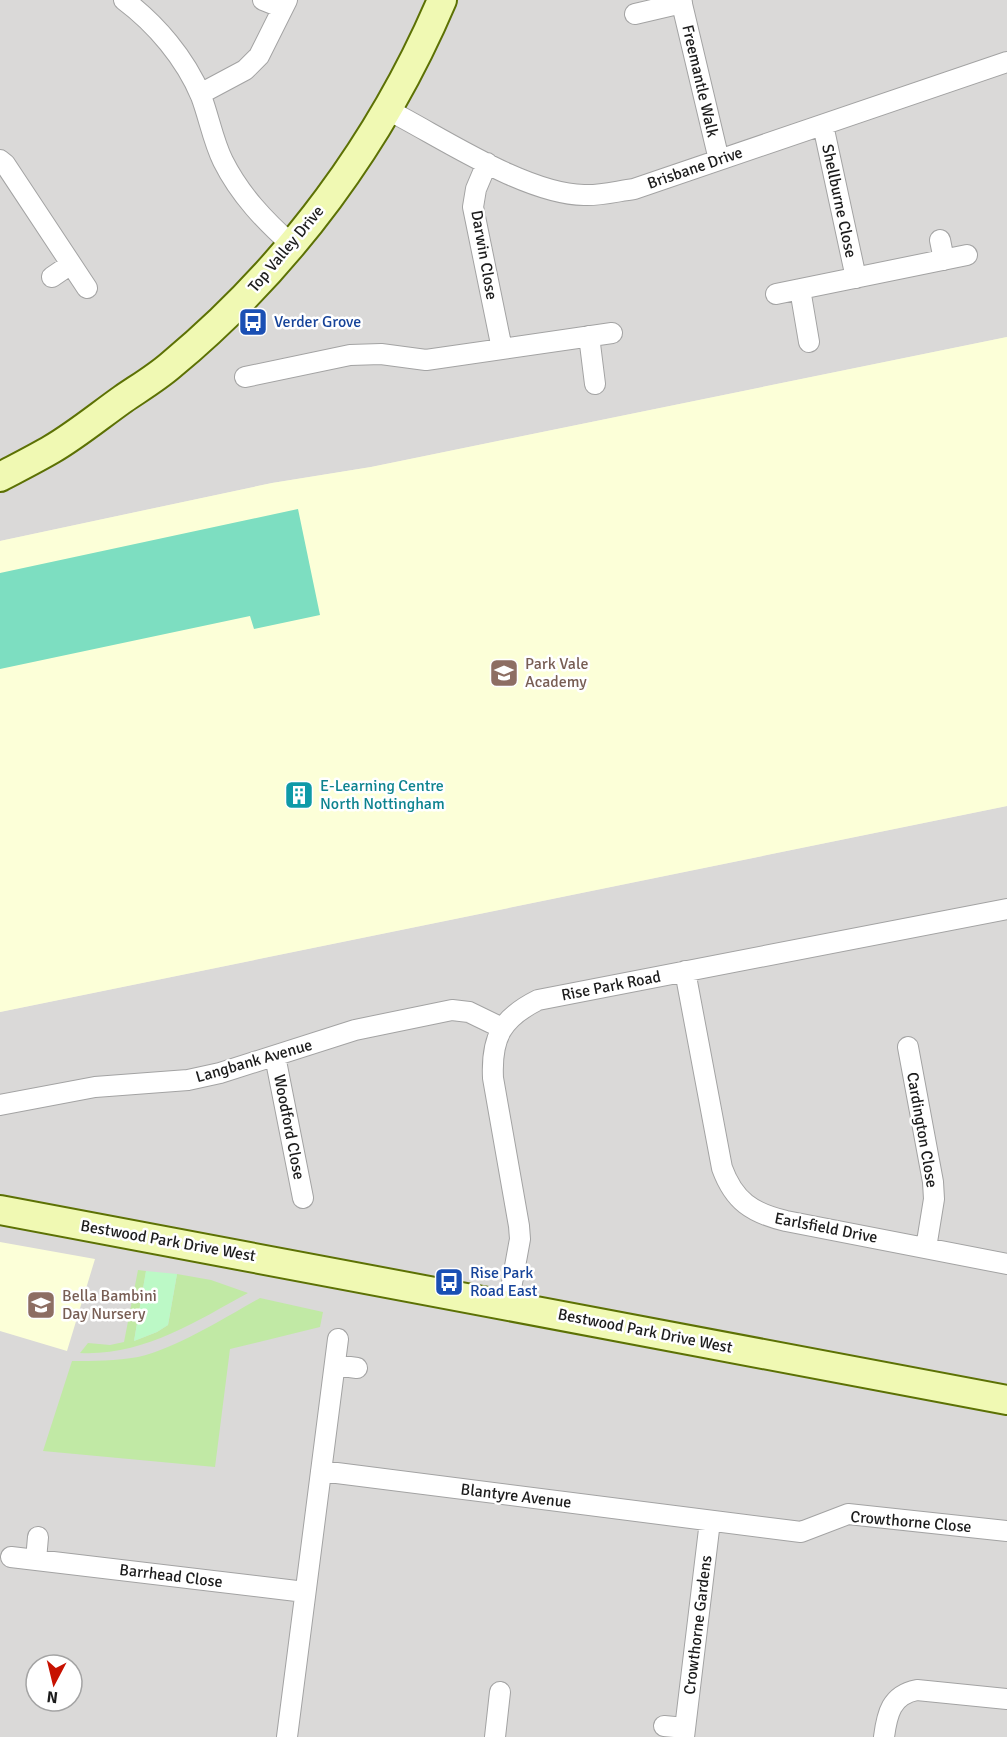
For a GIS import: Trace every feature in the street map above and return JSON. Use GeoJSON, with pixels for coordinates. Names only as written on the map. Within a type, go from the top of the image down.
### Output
{"type":"FeatureCollection","features":[{"type":"Feature","properties":{"kind":"street"},"geometry":{"type":"LineString","coordinates":[[124,0],[146,19],[172,47],[200,94],[221,158],[231,177],[267,223],[293,246]]}},
{"type":"Feature","properties":{"kind":"street"},"geometry":{"type":"LineString","coordinates":[[200,94],[245,70],[259,56],[285,4],[263,0]]}},
{"type":"Feature","properties":{"kind":"street","name":"Top Valley Drive"},"geometry":{"type":"LineString","coordinates":[[0,477],[53,448],[170,366],[236,307],[293,246],[346,174],[388,110],[428,34],[442,0]]}},
{"type":"Feature","properties":{"kind":"street","name":"Freemantle Walk"},"geometry":{"type":"LineString","coordinates":[[635,14],[681,1],[719,160]]}},
{"type":"Feature","properties":{"kind":"street","name":"Brisbane Drive"},"geometry":{"type":"LineString","coordinates":[[388,110],[487,163],[542,189],[584,195],[634,189],[1007,62]]}},
{"type":"Feature","properties":{"kind":"street","name":"Shellburne Close"},"geometry":{"type":"LineString","coordinates":[[822,124],[856,278]]}},
{"type":"Feature","properties":{"kind":"street"},"geometry":{"type":"LineString","coordinates":[[0,160],[5,164],[87,288]]}},
{"type":"Feature","properties":{"kind":"street","name":"Darwin Close"},"geometry":{"type":"LineString","coordinates":[[487,163],[476,189],[473,207],[502,349]]}},
{"type":"Feature","properties":{"kind":"street"},"geometry":{"type":"LineString","coordinates":[[940,240],[944,260]]}},
{"type":"Feature","properties":{"kind":"street","name":"Shellburne Close"},"geometry":{"type":"LineString","coordinates":[[776,294],[967,255]]}},
{"type":"Feature","properties":{"kind":"street"},"geometry":{"type":"LineString","coordinates":[[52,277],[71,264]]}},
{"type":"Feature","properties":{"kind":"street"},"geometry":{"type":"LineString","coordinates":[[800,289],[809,342]]}},
{"type":"Feature","properties":{"kind":"street"},"geometry":{"type":"LineString","coordinates":[[245,376],[267,363],[362,354],[426,360],[612,333]]}},
{"type":"Feature","properties":{"kind":"street"},"geometry":{"type":"LineString","coordinates":[[589,336],[595,384]]}},
{"type":"Feature","properties":{"kind":"street","name":"Rise Park Road"},"geometry":{"type":"LineString","coordinates":[[508,1305],[520,1239],[493,1078],[492,1059],[494,1043],[502,1028],[524,1007],[538,1000],[1007,909]]}},
{"type":"Feature","properties":{"kind":"street","name":"Earlsfield Drive"},"geometry":{"type":"LineString","coordinates":[[685,972],[722,1168],[736,1196],[749,1208],[765,1216],[1007,1264]]}},
{"type":"Feature","properties":{"kind":"street","name":"Langbank Avenue"},"geometry":{"type":"LineString","coordinates":[[0,1105],[95,1087],[188,1080],[220,1073],[355,1030],[452,1010],[469,1012],[502,1028]]}},
{"type":"Feature","properties":{"kind":"street","name":"Cardington Close"},"geometry":{"type":"LineString","coordinates":[[908,1047],[933,1182],[934,1199],[926,1248]]}},
{"type":"Feature","properties":{"kind":"street","name":"Woodford Close"},"geometry":{"type":"LineString","coordinates":[[275,1056],[303,1198]]}},
{"type":"Feature","properties":{"kind":"street","name":"Bestwood Park Drive West"},"geometry":{"type":"LineString","coordinates":[[0,1210],[1007,1400]]}},
{"type":"Feature","properties":{"kind":"street"},"geometry":{"type":"LineString","coordinates":[[287,1737],[338,1339]]}},
{"type":"Feature","properties":{"kind":"street"},"geometry":{"type":"LineString","coordinates":[[335,1365],[357,1368]]}},
{"type":"Feature","properties":{"kind":"street","name":"Blantyre Avenue"},"geometry":{"type":"LineString","coordinates":[[321,1471],[710,1521]]}},
{"type":"Feature","properties":{"kind":"street","name":"Crowthorne Close"},"geometry":{"type":"LineString","coordinates":[[710,1521],[801,1532],[848,1514],[1007,1531]]}},
{"type":"Feature","properties":{"kind":"street","name":"Crowthorne Gardens"},"geometry":{"type":"LineString","coordinates":[[664,1726],[684,1733],[710,1521]]}},
{"type":"Feature","properties":{"kind":"street"},"geometry":{"type":"LineString","coordinates":[[36,1560],[38,1537]]}},
{"type":"Feature","properties":{"kind":"street","name":"Barrhead Close"},"geometry":{"type":"LineString","coordinates":[[11,1557],[305,1593]]}},
{"type":"Feature","properties":{"kind":"street"},"geometry":{"type":"LineString","coordinates":[[884,1737],[889,1709],[908,1691],[1007,1699]]}},
{"type":"Feature","properties":{"kind":"street"},"geometry":{"type":"LineString","coordinates":[[495,1737],[500,1692]]}},
{"type":"Feature","properties":{"kind":"shaded area"},"geometry":{"type":"Polygon","coordinates":[[[0,0],[1007,0],[1007,337],[371,467],[272,483],[0,541],[0,0]]]}},
{"type":"Feature","properties":{"kind":"shaded area","name":"Park Vale Academy"},"geometry":{"type":"Polygon","coordinates":[[[1007,337],[1007,806],[0,1012],[0,541],[272,483],[371,467],[1007,337]]]}},
{"type":"Feature","properties":{"kind":"shaded area"},"geometry":{"type":"Polygon","coordinates":[[[1007,806],[1007,1737],[0,1737],[0,1012],[1007,806]]]}},
{"type":"Feature","properties":{"kind":"shaded area","name":"Bella Bambini Day Nursery"},"geometry":{"type":"Polygon","coordinates":[[[0,1242],[95,1259],[67,1351],[0,1331],[0,1242]]]}},
{"type":"Feature","properties":{"kind":"green space"},"geometry":{"type":"Polygon","coordinates":[[[298,509],[320,615],[254,629],[250,616],[0,669],[0,573],[298,509]]]}},
{"type":"Feature","properties":{"kind":"green space"},"geometry":{"type":"Polygon","coordinates":[[[138,1270],[146,1271],[134,1341],[168,1325],[177,1274],[211,1280],[248,1293],[188,1326],[147,1343],[125,1349],[80,1353],[88,1343],[110,1345],[124,1342],[138,1270]]]}},
{"type":"Feature","properties":{"kind":"green space"},"geometry":{"type":"Polygon","coordinates":[[[146,1271],[177,1274],[168,1325],[134,1341],[146,1271]]]}},
{"type":"Feature","properties":{"kind":"green space"},"geometry":{"type":"Polygon","coordinates":[[[260,1298],[323,1312],[320,1327],[230,1349],[215,1467],[43,1451],[72,1361],[122,1359],[153,1353],[200,1332],[260,1298]]]}},
{"type":"Feature","properties":{"kind":"place","name":"Verder Grove"},"geometry":{"type":"Point","coordinates":[253,322]}},
{"type":"Feature","properties":{"kind":"place","name":"Park Vale Academy"},"geometry":{"type":"Point","coordinates":[504,673]}},
{"type":"Feature","properties":{"kind":"place","name":"E-Learning Centre North Nottingham"},"geometry":{"type":"Point","coordinates":[299,795]}},
{"type":"Feature","properties":{"kind":"place","name":"Rise Park Road East"},"geometry":{"type":"Point","coordinates":[449,1282]}},
{"type":"Feature","properties":{"kind":"place","name":"Bella Bambini Day Nursery"},"geometry":{"type":"Point","coordinates":[41,1305]}}]}
